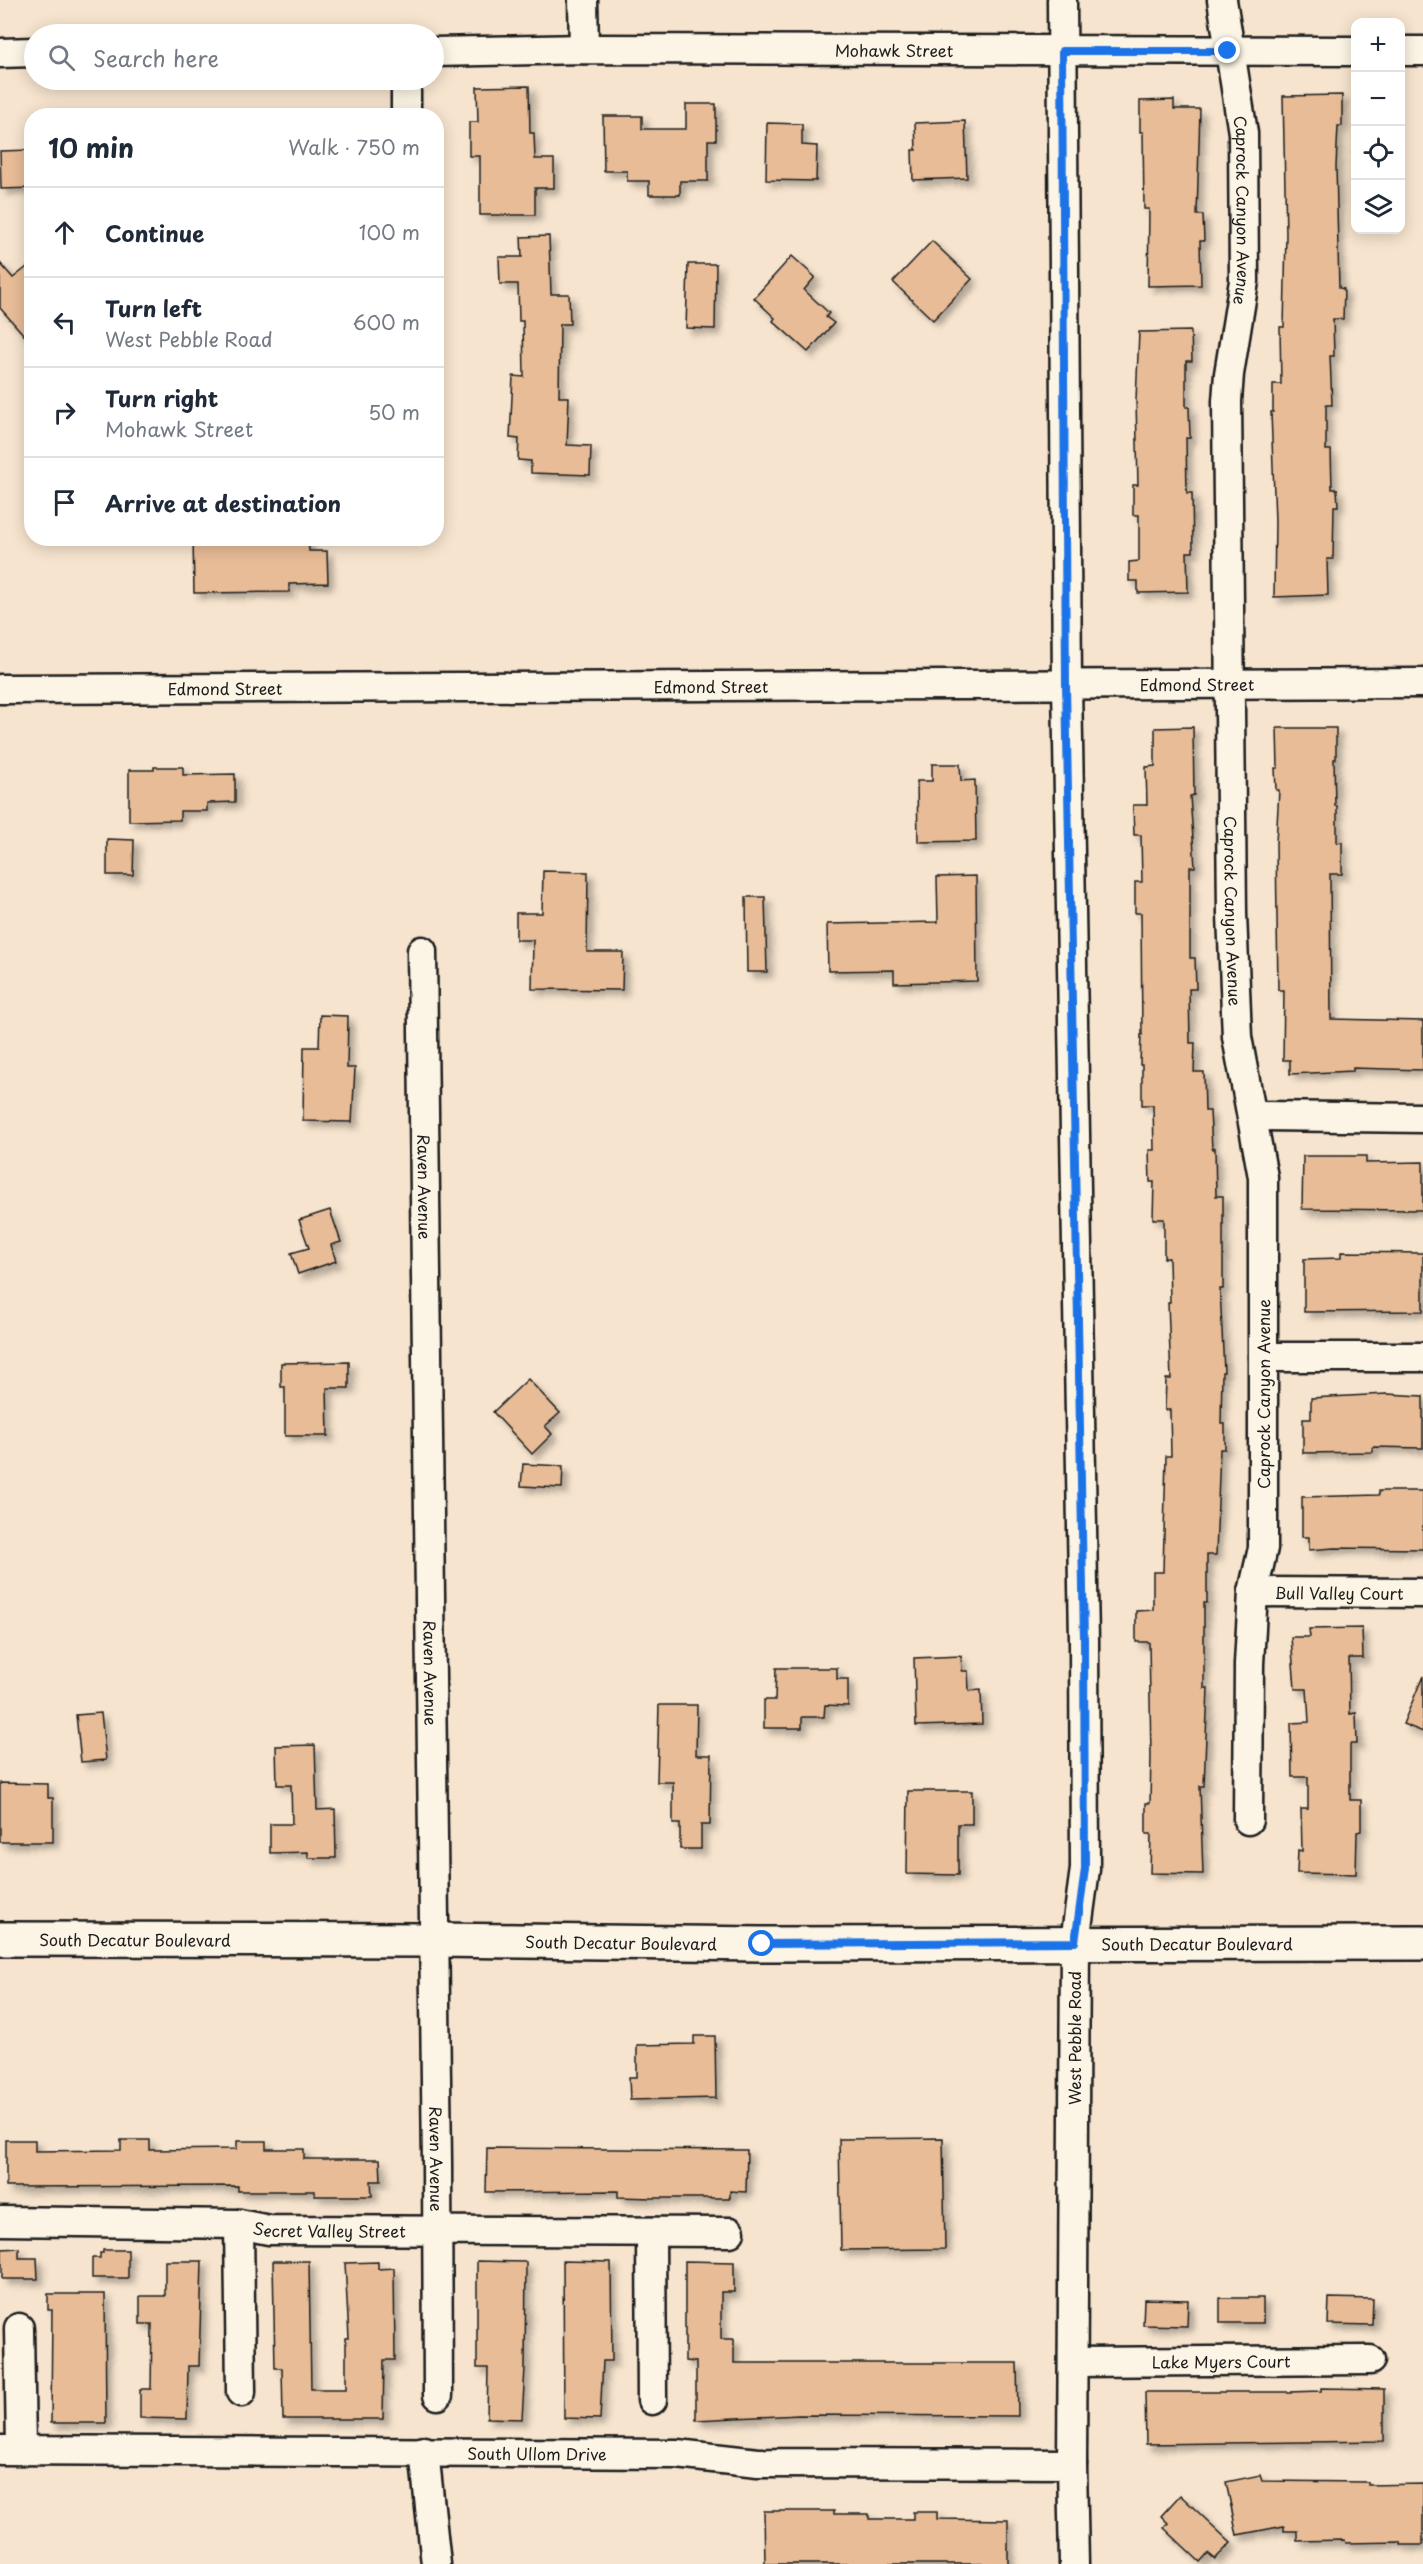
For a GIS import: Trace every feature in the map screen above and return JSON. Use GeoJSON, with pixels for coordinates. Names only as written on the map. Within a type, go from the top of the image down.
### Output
{"type":"FeatureCollection","features":[{"type":"Feature","properties":{"kind":"main road","name":"South Decatur Boulevard"},"geometry":{"type":"LineString","coordinates":[[0,1940],[433,1940],[762,1944],[1423,1943]]}},
{"type":"Feature","properties":{"kind":"street"},"geometry":{"type":"LineString","coordinates":[[583,0],[584,49]]}},
{"type":"Feature","properties":{"kind":"street","name":"West Pebble Road"},"geometry":{"type":"LineString","coordinates":[[1062,0],[1066,684],[1084,1640],[1085,1869],[1075,1942],[1072,2464],[1074,2564]]}},
{"type":"Feature","properties":{"kind":"street","name":"Caprock Canyon Avenue"},"geometry":{"type":"LineString","coordinates":[[1222,0],[1228,51],[1243,133],[1244,281],[1229,374],[1227,401],[1232,914],[1237,1037],[1263,1178],[1263,1548],[1253,1592],[1249,1664],[1248,1820]]}},
{"type":"Feature","properties":{"kind":"street","name":"Mohawk Street"},"geometry":{"type":"LineString","coordinates":[[444,52],[584,49],[1351,51]]}},
{"type":"Feature","properties":{"kind":"street"},"geometry":{"type":"LineString","coordinates":[[1405,51],[1423,51]]}},
{"type":"Feature","properties":{"kind":"street"},"geometry":{"type":"LineString","coordinates":[[0,53],[24,52]]}},
{"type":"Feature","properties":{"kind":"street"},"geometry":{"type":"LineString","coordinates":[[406,90],[406,108]]}},
{"type":"Feature","properties":{"kind":"street","name":"Edmond Street"},"geometry":{"type":"LineString","coordinates":[[0,689],[1423,683]]}},
{"type":"Feature","properties":{"kind":"street","name":"Raven Avenue"},"geometry":{"type":"LineString","coordinates":[[422,951],[438,2229],[438,2395]]}},
{"type":"Feature","properties":{"kind":"street"},"geometry":{"type":"LineString","coordinates":[[1253,1116],[1423,1118]]}},
{"type":"Feature","properties":{"kind":"street"},"geometry":{"type":"LineString","coordinates":[[1263,1357],[1423,1357]]}},
{"type":"Feature","properties":{"kind":"street","name":"Bull Valley Court"},"geometry":{"type":"LineString","coordinates":[[1253,1592],[1423,1593]]}},
{"type":"Feature","properties":{"kind":"street","name":"Secret Valley Street"},"geometry":{"type":"LineString","coordinates":[[0,2221],[239,2224],[269,2230],[730,2232]]}},
{"type":"Feature","properties":{"kind":"street"},"geometry":{"type":"LineString","coordinates":[[239,2224],[241,2392]]}},
{"type":"Feature","properties":{"kind":"street"},"geometry":{"type":"LineString","coordinates":[[651,2232],[652,2400]]}},
{"type":"Feature","properties":{"kind":"street"},"geometry":{"type":"LineString","coordinates":[[11,2450],[19,2328]]}},
{"type":"Feature","properties":{"kind":"street","name":"Lake Myers Court"},"geometry":{"type":"LineString","coordinates":[[1073,2362],[1370,2360]]}},
{"type":"Feature","properties":{"kind":"street","name":"South Ullom Drive"},"geometry":{"type":"LineString","coordinates":[[11,2450],[677,2454],[758,2463],[1072,2464]]}},
{"type":"Feature","properties":{"kind":"street"},"geometry":{"type":"LineString","coordinates":[[424,2451],[436,2564]]}},
{"type":"Feature","properties":{"kind":"building"},"geometry":{"type":"Polygon","coordinates":[[[529,86],[530,133],[534,133],[535,159],[554,159],[554,188],[535,188],[535,215],[480,215],[480,156],[469,156],[469,122],[478,122],[477,87],[529,86]]]}},
{"type":"Feature","properties":{"kind":"building"},"geometry":{"type":"Polygon","coordinates":[[[1342,95],[1342,126],[1338,126],[1336,166],[1339,288],[1344,289],[1343,319],[1333,319],[1334,356],[1330,356],[1332,405],[1326,405],[1326,450],[1331,450],[1332,489],[1337,489],[1338,506],[1334,506],[1333,559],[1327,559],[1328,595],[1274,597],[1275,521],[1271,412],[1273,412],[1273,384],[1281,384],[1280,327],[1284,327],[1286,234],[1283,96],[1342,95]]]}},
{"type":"Feature","properties":{"kind":"building"},"geometry":{"type":"Polygon","coordinates":[[[1174,100],[1174,109],[1200,109],[1197,215],[1203,215],[1204,241],[1200,241],[1201,285],[1148,286],[1149,209],[1144,209],[1143,132],[1140,132],[1140,101],[1174,100]]]}},
{"type":"Feature","properties":{"kind":"building"},"geometry":{"type":"Polygon","coordinates":[[[686,104],[716,104],[716,140],[708,140],[708,181],[680,181],[680,195],[649,195],[649,181],[627,181],[627,171],[604,171],[603,116],[642,116],[642,129],[686,129],[686,104]]]}},
{"type":"Feature","properties":{"kind":"building"},"geometry":{"type":"Polygon","coordinates":[[[965,121],[967,178],[913,180],[912,150],[916,150],[915,123],[965,121]]]}},
{"type":"Feature","properties":{"kind":"building"},"geometry":{"type":"Polygon","coordinates":[[[767,123],[802,124],[802,145],[817,146],[816,181],[766,180],[767,123]]]}},
{"type":"Feature","properties":{"kind":"building"},"geometry":{"type":"Polygon","coordinates":[[[24,150],[24,188],[1,189],[0,151],[24,150]]]}},
{"type":"Feature","properties":{"kind":"building"},"geometry":{"type":"Polygon","coordinates":[[[549,236],[551,294],[569,294],[570,324],[560,324],[559,397],[569,397],[567,445],[591,446],[590,475],[531,473],[531,461],[518,460],[519,439],[510,438],[513,376],[524,377],[523,321],[519,321],[518,284],[500,284],[499,257],[522,257],[521,237],[549,236]]]}},
{"type":"Feature","properties":{"kind":"building"},"geometry":{"type":"Polygon","coordinates":[[[932,241],[972,279],[933,320],[893,282],[932,241]]]}},
{"type":"Feature","properties":{"kind":"building"},"geometry":{"type":"Polygon","coordinates":[[[792,256],[815,277],[804,290],[829,313],[826,317],[834,323],[808,352],[773,321],[775,318],[754,298],[792,256]]]}},
{"type":"Feature","properties":{"kind":"building"},"geometry":{"type":"Polygon","coordinates":[[[0,263],[13,278],[24,269],[24,335],[0,308],[0,263]]]}},
{"type":"Feature","properties":{"kind":"building"},"geometry":{"type":"Polygon","coordinates":[[[688,264],[716,264],[715,329],[686,328],[688,264]]]}},
{"type":"Feature","properties":{"kind":"building"},"geometry":{"type":"Polygon","coordinates":[[[1191,331],[1192,361],[1186,361],[1186,407],[1189,407],[1190,438],[1186,438],[1187,493],[1192,493],[1193,552],[1187,552],[1188,592],[1138,593],[1138,581],[1129,581],[1129,562],[1139,561],[1139,515],[1133,515],[1133,485],[1138,485],[1136,400],[1139,332],[1191,331]]]}},
{"type":"Feature","properties":{"kind":"building"},"geometry":{"type":"Polygon","coordinates":[[[193,546],[309,546],[309,551],[327,551],[328,583],[289,584],[289,592],[194,593],[193,546]]]}},
{"type":"Feature","properties":{"kind":"building"},"geometry":{"type":"Polygon","coordinates":[[[1193,727],[1194,795],[1190,796],[1195,867],[1190,867],[1190,958],[1195,958],[1196,989],[1189,989],[1190,1043],[1195,1043],[1194,1072],[1204,1072],[1205,1111],[1210,1111],[1212,1149],[1215,1148],[1216,1196],[1223,1196],[1223,1289],[1220,1289],[1224,1372],[1222,1372],[1221,1424],[1225,1424],[1225,1449],[1220,1449],[1216,1555],[1207,1555],[1207,1603],[1204,1603],[1204,1688],[1208,1688],[1204,1786],[1200,1786],[1203,1874],[1150,1873],[1151,1834],[1146,1834],[1146,1803],[1150,1803],[1151,1756],[1149,1642],[1136,1642],[1136,1611],[1153,1610],[1153,1572],[1163,1572],[1166,1456],[1171,1456],[1170,1410],[1165,1410],[1166,1379],[1171,1379],[1169,1258],[1164,1258],[1164,1219],[1153,1219],[1154,1182],[1150,1182],[1149,1150],[1154,1150],[1153,1105],[1142,1105],[1141,913],[1135,913],[1135,882],[1142,882],[1141,835],[1134,835],[1133,805],[1147,805],[1146,767],[1155,766],[1155,728],[1193,727]]]}},
{"type":"Feature","properties":{"kind":"building"},"geometry":{"type":"Polygon","coordinates":[[[1277,728],[1336,728],[1335,806],[1337,806],[1337,843],[1342,842],[1342,874],[1330,874],[1331,1019],[1423,1021],[1423,1070],[1353,1068],[1353,1071],[1290,1074],[1290,1060],[1283,1060],[1284,990],[1278,990],[1276,843],[1279,790],[1276,790],[1275,768],[1278,768],[1277,728]]]}},
{"type":"Feature","properties":{"kind":"building"},"geometry":{"type":"Polygon","coordinates":[[[932,764],[960,764],[961,781],[975,780],[976,841],[918,842],[917,781],[932,781],[932,764]]]}},
{"type":"Feature","properties":{"kind":"building"},"geometry":{"type":"Polygon","coordinates":[[[154,767],[183,767],[183,775],[235,774],[235,802],[207,803],[207,811],[180,811],[180,820],[129,821],[129,770],[154,770],[154,767]]]}},
{"type":"Feature","properties":{"kind":"building"},"geometry":{"type":"Polygon","coordinates":[[[107,839],[134,840],[133,875],[107,875],[107,839]]]}},
{"type":"Feature","properties":{"kind":"building"},"geometry":{"type":"Polygon","coordinates":[[[543,871],[588,872],[587,952],[623,952],[622,990],[532,989],[533,940],[516,940],[516,913],[542,913],[543,871]]]}},
{"type":"Feature","properties":{"kind":"building"},"geometry":{"type":"Polygon","coordinates":[[[976,876],[977,981],[894,983],[894,970],[828,971],[827,924],[938,922],[937,877],[976,876]]]}},
{"type":"Feature","properties":{"kind":"building"},"geometry":{"type":"Polygon","coordinates":[[[746,897],[765,897],[767,972],[747,972],[746,897]]]}},
{"type":"Feature","properties":{"kind":"building"},"geometry":{"type":"Polygon","coordinates":[[[320,1015],[348,1016],[347,1068],[355,1068],[352,1122],[303,1121],[304,1047],[319,1047],[320,1015]]]}},
{"type":"Feature","properties":{"kind":"building"},"geometry":{"type":"Polygon","coordinates":[[[1303,1156],[1366,1156],[1366,1163],[1423,1162],[1423,1210],[1302,1209],[1303,1156]]]}},
{"type":"Feature","properties":{"kind":"building"},"geometry":{"type":"Polygon","coordinates":[[[330,1210],[341,1242],[331,1245],[336,1261],[298,1274],[291,1253],[309,1248],[299,1220],[330,1210]]]}},
{"type":"Feature","properties":{"kind":"building"},"geometry":{"type":"Polygon","coordinates":[[[1341,1252],[1423,1253],[1423,1311],[1304,1312],[1304,1259],[1341,1258],[1341,1252]]]}},
{"type":"Feature","properties":{"kind":"building"},"geometry":{"type":"Polygon","coordinates":[[[349,1362],[349,1388],[327,1388],[328,1436],[285,1436],[285,1387],[281,1387],[281,1363],[349,1362]]]}},
{"type":"Feature","properties":{"kind":"building"},"geometry":{"type":"Polygon","coordinates":[[[528,1379],[560,1413],[545,1426],[552,1434],[532,1454],[493,1412],[528,1379]]]}},
{"type":"Feature","properties":{"kind":"building"},"geometry":{"type":"Polygon","coordinates":[[[1387,1394],[1423,1396],[1423,1448],[1373,1447],[1373,1452],[1303,1453],[1303,1419],[1311,1419],[1311,1398],[1387,1394]]]}},
{"type":"Feature","properties":{"kind":"building"},"geometry":{"type":"Polygon","coordinates":[[[523,1464],[563,1466],[562,1488],[521,1486],[523,1464]]]}},
{"type":"Feature","properties":{"kind":"building"},"geometry":{"type":"Polygon","coordinates":[[[1379,1491],[1423,1491],[1423,1549],[1309,1550],[1309,1537],[1302,1537],[1302,1497],[1379,1495],[1379,1491]]]}},
{"type":"Feature","properties":{"kind":"building"},"geometry":{"type":"Polygon","coordinates":[[[1362,1628],[1363,1658],[1349,1658],[1350,1714],[1356,1713],[1357,1744],[1350,1744],[1350,1800],[1361,1800],[1361,1831],[1357,1832],[1356,1874],[1297,1873],[1298,1850],[1302,1851],[1301,1809],[1308,1809],[1308,1777],[1292,1777],[1291,1723],[1309,1722],[1307,1689],[1295,1689],[1291,1637],[1310,1637],[1309,1629],[1362,1628]]]}},
{"type":"Feature","properties":{"kind":"building"},"geometry":{"type":"Polygon","coordinates":[[[961,1656],[962,1671],[968,1671],[969,1691],[981,1690],[982,1724],[916,1726],[914,1658],[961,1656]]]}},
{"type":"Feature","properties":{"kind":"building"},"geometry":{"type":"Polygon","coordinates":[[[776,1668],[837,1668],[837,1679],[848,1679],[848,1706],[825,1705],[824,1717],[802,1717],[802,1728],[764,1728],[764,1700],[775,1700],[776,1668]]]}},
{"type":"Feature","properties":{"kind":"building"},"geometry":{"type":"Polygon","coordinates":[[[1423,1676],[1423,1732],[1403,1724],[1423,1676]]]}},
{"type":"Feature","properties":{"kind":"building"},"geometry":{"type":"Polygon","coordinates":[[[659,1705],[697,1705],[696,1755],[711,1755],[710,1825],[701,1825],[701,1849],[680,1849],[680,1824],[673,1824],[673,1782],[657,1782],[659,1705]]]}},
{"type":"Feature","properties":{"kind":"building"},"geometry":{"type":"Polygon","coordinates":[[[101,1713],[106,1760],[81,1762],[76,1715],[101,1713]]]}},
{"type":"Feature","properties":{"kind":"building"},"geometry":{"type":"Polygon","coordinates":[[[315,1745],[317,1810],[335,1809],[336,1858],[308,1858],[308,1852],[270,1853],[270,1824],[292,1824],[291,1785],[277,1785],[276,1746],[315,1745]]]}},
{"type":"Feature","properties":{"kind":"building"},"geometry":{"type":"Polygon","coordinates":[[[0,1783],[48,1784],[48,1798],[53,1798],[53,1842],[0,1842],[0,1783]]]}},
{"type":"Feature","properties":{"kind":"building"},"geometry":{"type":"Polygon","coordinates":[[[908,1791],[972,1791],[972,1824],[958,1824],[958,1875],[907,1874],[908,1791]]]}},
{"type":"Feature","properties":{"kind":"building"},"geometry":{"type":"Polygon","coordinates":[[[694,2036],[715,2036],[716,2098],[630,2100],[629,2077],[637,2077],[637,2045],[694,2044],[694,2036]]]}},
{"type":"Feature","properties":{"kind":"building"},"geometry":{"type":"Polygon","coordinates":[[[943,2138],[945,2249],[841,2250],[839,2139],[943,2138]]]}},
{"type":"Feature","properties":{"kind":"building"},"geometry":{"type":"Polygon","coordinates":[[[6,2140],[35,2140],[35,2151],[121,2150],[121,2140],[150,2140],[150,2150],[237,2149],[237,2141],[266,2141],[266,2149],[304,2149],[304,2159],[380,2159],[381,2181],[371,2181],[372,2196],[315,2196],[315,2191],[238,2191],[238,2186],[6,2187],[6,2140]]]}},
{"type":"Feature","properties":{"kind":"building"},"geometry":{"type":"Polygon","coordinates":[[[487,2148],[747,2150],[746,2192],[730,2191],[730,2198],[653,2198],[618,2197],[618,2191],[486,2192],[487,2148]]]}},
{"type":"Feature","properties":{"kind":"building"},"geometry":{"type":"Polygon","coordinates":[[[19,2248],[19,2258],[37,2258],[38,2279],[2,2279],[2,2249],[19,2248]]]}},
{"type":"Feature","properties":{"kind":"building"},"geometry":{"type":"Polygon","coordinates":[[[103,2250],[128,2250],[128,2278],[92,2278],[92,2258],[100,2258],[103,2250]]]}},
{"type":"Feature","properties":{"kind":"building"},"geometry":{"type":"Polygon","coordinates":[[[165,2261],[202,2261],[199,2366],[188,2366],[187,2419],[140,2418],[140,2389],[151,2389],[152,2324],[140,2324],[140,2296],[165,2296],[165,2261]]]}},
{"type":"Feature","properties":{"kind":"building"},"geometry":{"type":"Polygon","coordinates":[[[273,2261],[309,2261],[311,2389],[346,2389],[346,2338],[349,2338],[345,2263],[378,2262],[378,2269],[394,2268],[395,2360],[384,2360],[383,2419],[283,2419],[282,2368],[275,2368],[273,2261]]]}},
{"type":"Feature","properties":{"kind":"building"},"geometry":{"type":"Polygon","coordinates":[[[477,2261],[526,2262],[522,2419],[487,2418],[488,2368],[477,2368],[477,2261]]]}},
{"type":"Feature","properties":{"kind":"building"},"geometry":{"type":"Polygon","coordinates":[[[563,2261],[611,2262],[612,2361],[603,2361],[600,2419],[564,2418],[563,2261]]]}},
{"type":"Feature","properties":{"kind":"building"},"geometry":{"type":"Polygon","coordinates":[[[685,2261],[734,2262],[734,2292],[721,2292],[721,2339],[734,2339],[734,2363],[1017,2363],[1018,2416],[799,2415],[696,2420],[696,2362],[685,2361],[685,2261]]]}},
{"type":"Feature","properties":{"kind":"building"},"geometry":{"type":"Polygon","coordinates":[[[48,2294],[105,2294],[106,2423],[51,2423],[52,2310],[48,2310],[48,2294]]]}},
{"type":"Feature","properties":{"kind":"building"},"geometry":{"type":"Polygon","coordinates":[[[1220,2298],[1263,2298],[1263,2323],[1220,2323],[1220,2298]]]}},
{"type":"Feature","properties":{"kind":"building"},"geometry":{"type":"Polygon","coordinates":[[[1329,2298],[1373,2299],[1372,2325],[1328,2324],[1329,2298]]]}},
{"type":"Feature","properties":{"kind":"building"},"geometry":{"type":"Polygon","coordinates":[[[1144,2299],[1188,2300],[1187,2326],[1143,2325],[1144,2299]]]}},
{"type":"Feature","properties":{"kind":"building"},"geometry":{"type":"Polygon","coordinates":[[[1321,2388],[1384,2389],[1384,2441],[1146,2444],[1145,2392],[1288,2392],[1321,2391],[1321,2388]]]}},
{"type":"Feature","properties":{"kind":"building"},"geometry":{"type":"Polygon","coordinates":[[[1260,2475],[1262,2481],[1368,2482],[1368,2485],[1423,2484],[1423,2545],[1401,2545],[1401,2542],[1346,2543],[1345,2540],[1297,2541],[1297,2531],[1284,2531],[1284,2526],[1237,2535],[1226,2482],[1260,2475]]]}},
{"type":"Feature","properties":{"kind":"building"},"geometry":{"type":"Polygon","coordinates":[[[1180,2495],[1231,2543],[1215,2559],[1208,2553],[1200,2562],[1164,2528],[1168,2523],[1161,2516],[1180,2495]]]}},
{"type":"Feature","properties":{"kind":"building"},"geometry":{"type":"Polygon","coordinates":[[[764,2511],[834,2511],[834,2514],[869,2514],[869,2519],[913,2519],[913,2512],[937,2512],[937,2519],[1008,2520],[1008,2564],[765,2564],[764,2511]]]}},
{"type":"Feature","properties":{"kind":"route"},"geometry":{"type":"LineString","coordinates":[[762,1944],[1075,1942],[1085,1869],[1084,1640],[1066,684],[1062,51],[1228,51]]}}]}
